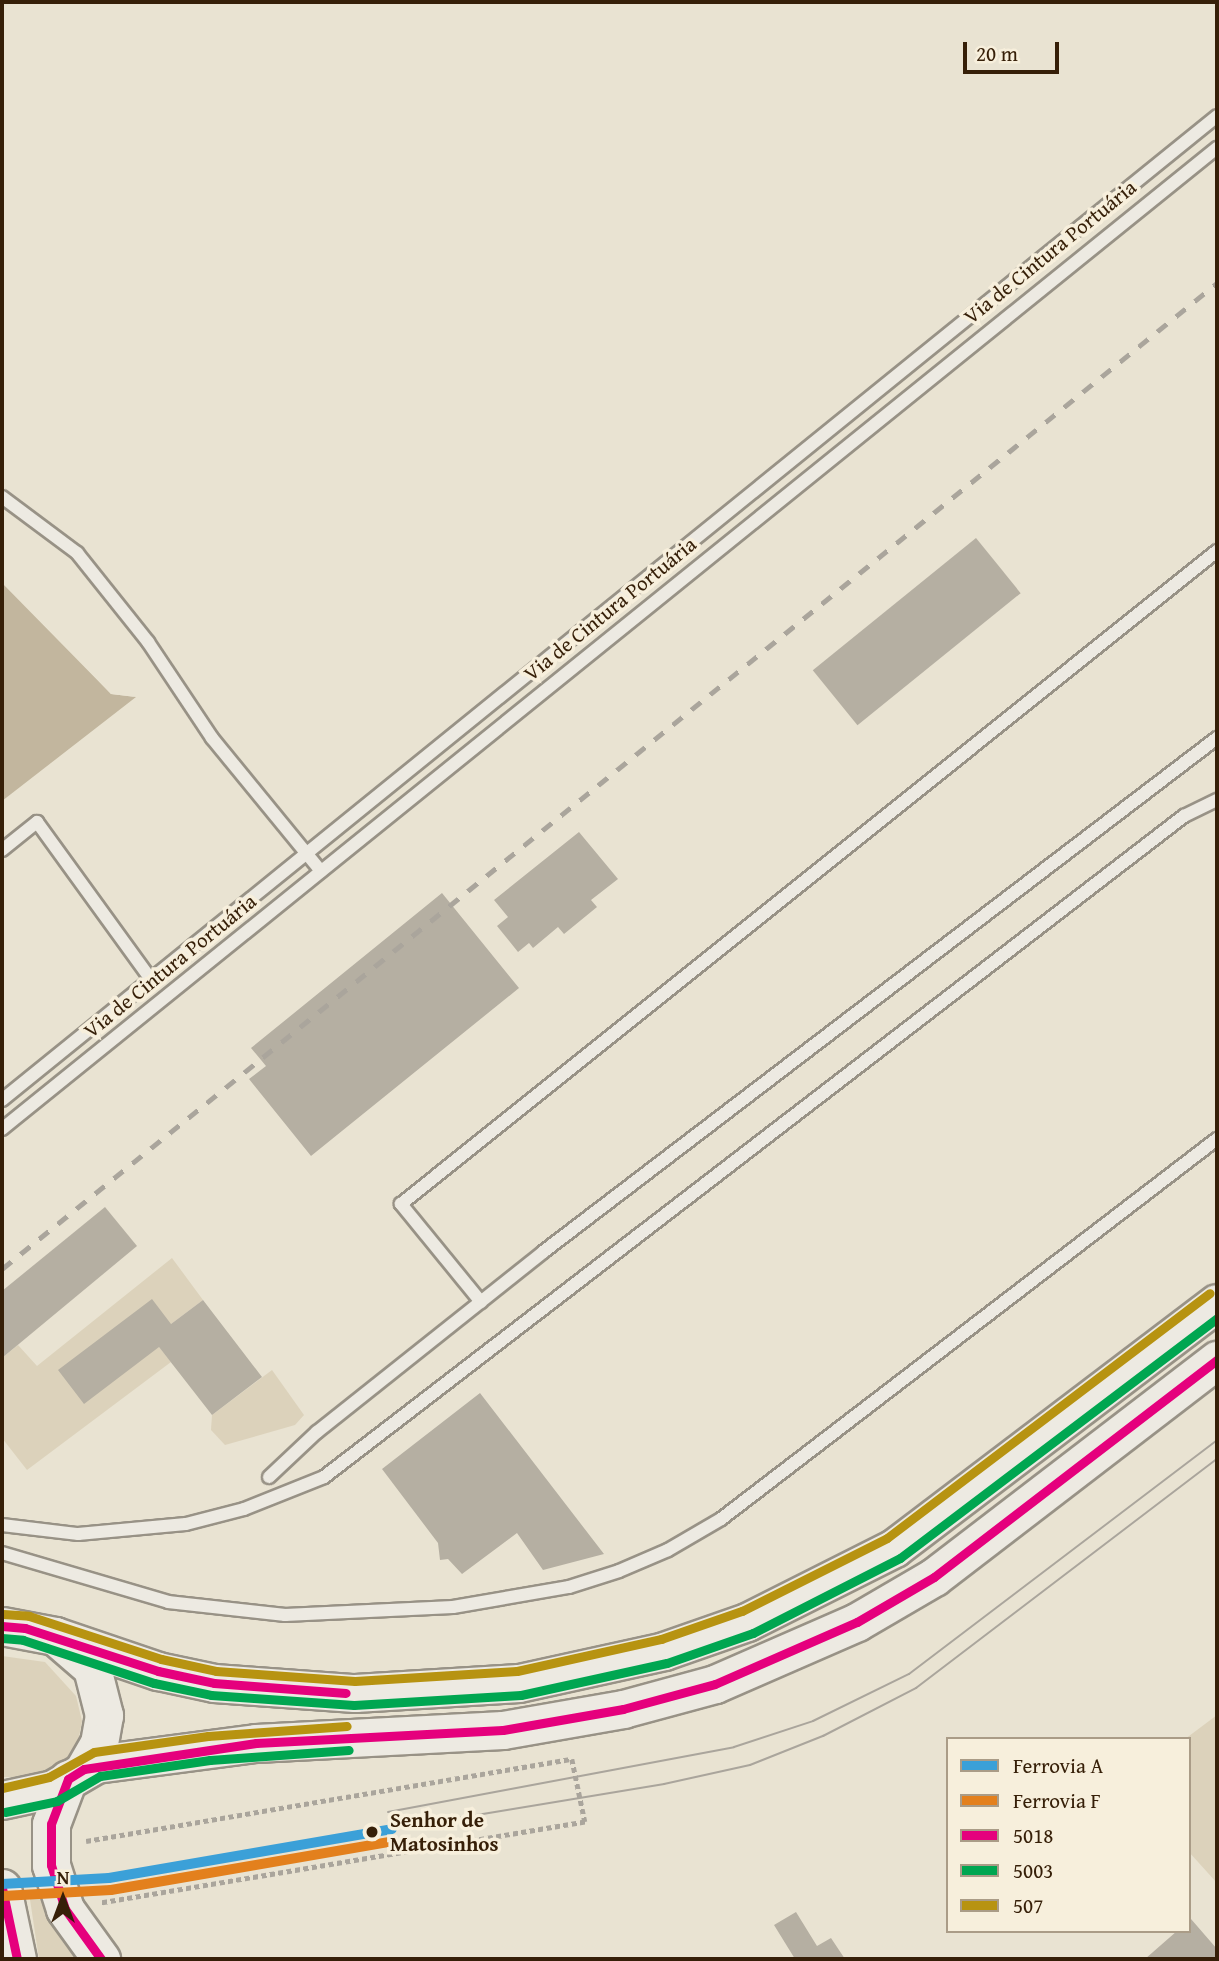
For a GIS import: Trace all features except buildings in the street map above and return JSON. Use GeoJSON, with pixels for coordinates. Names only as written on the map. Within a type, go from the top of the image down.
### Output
{"type":"FeatureCollection","features":[{"type":"Feature","properties":{"kind":"main road"},"geometry":{"type":"LineString","coordinates":[[2,1626],[55,1636],[158,1671],[214,1682],[355,1693],[519,1682],[664,1651],[759,1616],[894,1548],[1217,1303]]}},
{"type":"Feature","properties":{"kind":"main road"},"geometry":{"type":"LineString","coordinates":[[2,1800],[23,1798],[76,1774],[244,1745],[503,1730],[623,1709],[715,1684],[857,1622],[934,1577],[1217,1360]]}},
{"type":"Feature","properties":{"kind":"main road"},"geometry":{"type":"LineString","coordinates":[[55,1636],[92,1668],[101,1690],[104,1715],[99,1743],[76,1774],[51,1824],[50,1846],[54,1882],[65,1909],[101,1959]]}},
{"type":"Feature","properties":{"kind":"main road"},"geometry":{"type":"LineString","coordinates":[[2,1888],[18,1959]]}},
{"type":"Feature","properties":{"kind":"lane","name":"Via de Cintura Portuária"},"geometry":{"type":"LineString","coordinates":[[2,1100],[308,855],[1217,116]]}},
{"type":"Feature","properties":{"kind":"lane","name":"Via de Cintura Portuária"},"geometry":{"type":"LineString","coordinates":[[2,1129],[1217,148]]}},
{"type":"Feature","properties":{"kind":"lane"},"geometry":{"type":"LineString","coordinates":[[2,496],[77,553],[148,642],[212,738],[321,871]]}},
{"type":"Feature","properties":{"kind":"lane"},"geometry":{"type":"LineString","coordinates":[[481,1302],[401,1204],[1217,551]]}},
{"type":"Feature","properties":{"kind":"lane"},"geometry":{"type":"LineString","coordinates":[[269,1477],[317,1432],[481,1302],[1217,738]]}},
{"type":"Feature","properties":{"kind":"lane"},"geometry":{"type":"LineString","coordinates":[[2,1525],[78,1534],[186,1524],[244,1510],[324,1477],[1184,816],[1217,800]]}},
{"type":"Feature","properties":{"kind":"lane"},"geometry":{"type":"LineString","coordinates":[[2,850],[37,822],[152,981]]}},
{"type":"Feature","properties":{"kind":"lane"},"geometry":{"type":"LineString","coordinates":[[3,1554],[168,1602],[285,1615],[453,1606],[569,1587],[619,1571],[668,1550],[721,1519],[1217,1139]]}},
{"type":"Feature","properties":{"kind":"path"},"geometry":{"type":"LineString","coordinates":[[50,1846],[572,1759],[585,1822],[65,1909]]}},
{"type":"Feature","properties":{"kind":"shaded area"},"geometry":{"type":"Polygon","coordinates":[[[2,583],[111,694],[136,697],[2,801],[2,583]]]}},
{"type":"Feature","properties":{"kind":"shaded area"},"geometry":{"type":"Polygon","coordinates":[[[172,1258],[203,1300],[171,1324],[159,1347],[171,1362],[27,1470],[2,1438],[2,1358],[18,1345],[37,1366],[172,1258]]]}},
{"type":"Feature","properties":{"kind":"shaded area"},"geometry":{"type":"Polygon","coordinates":[[[272,1370],[304,1415],[295,1425],[225,1445],[211,1430],[212,1415],[272,1370]]]}},
{"type":"Feature","properties":{"kind":"shaded area"},"geometry":{"type":"Polygon","coordinates":[[[2,1656],[45,1662],[76,1696],[82,1721],[77,1748],[58,1766],[21,1777],[2,1777],[2,1656]]]}},
{"type":"Feature","properties":{"kind":"shaded area"},"geometry":{"type":"Polygon","coordinates":[[[1217,1715],[1217,1883],[1191,1854],[1191,1737],[1188,1737],[1217,1715]]]}},
{"type":"Feature","properties":{"kind":"shaded area"},"geometry":{"type":"Polygon","coordinates":[[[36,1891],[62,1941],[76,1959],[39,1959],[29,1893],[36,1891]]]}},
{"type":"Feature","properties":{"kind":"pier"},"geometry":{"type":"Polygon","coordinates":[[[2,579],[113,690],[136,697],[111,694],[2,579]]]}},
{"type":"Feature","properties":{"kind":"tram line"},"geometry":{"type":"LineString","coordinates":[[388,1812],[734,1747],[813,1721],[909,1674],[1217,1440]]}},
{"type":"Feature","properties":{"kind":"tram line"},"geometry":{"type":"LineString","coordinates":[[392,1829],[664,1784],[750,1765],[823,1736],[916,1688],[1217,1459]]}},
{"type":"Feature","properties":{"kind":"railway"},"geometry":{"type":"LineString","coordinates":[[2,1269],[1217,283]]}},
{"type":"Feature","properties":{"kind":"rail line","name":"A"},"geometry":{"type":"LineString","coordinates":[[2,1884],[109,1878],[392,1829]]}},
{"type":"Feature","properties":{"kind":"rail line","name":"F"},"geometry":{"type":"LineString","coordinates":[[3,1896],[111,1890],[394,1841]]}},
{"type":"Feature","properties":{"kind":"transit line","name":"507"},"geometry":{"type":"LineString","coordinates":[[3,1614],[29,1616],[161,1659],[216,1671],[355,1681],[517,1671],[661,1639],[742,1611],[887,1538],[1210,1293]]}},
{"type":"Feature","properties":{"kind":"transit line","name":"5003"},"geometry":{"type":"LineString","coordinates":[[2,1638],[23,1640],[154,1683],[211,1695],[354,1705],[521,1695],[667,1663],[753,1633],[900,1558],[1217,1318]]}},
{"type":"Feature","properties":{"kind":"transit line","name":"5018"},"geometry":{"type":"LineString","coordinates":[[101,1959],[65,1909],[51,1865],[51,1824],[68,1779],[84,1769],[256,1743],[503,1730],[623,1709],[715,1684],[857,1622],[934,1577],[1217,1360]]}},
{"type":"Feature","properties":{"kind":"transit line","name":"5018"},"geometry":{"type":"LineString","coordinates":[[2,1626],[25,1628],[158,1671],[214,1683],[346,1693]]}},
{"type":"Feature","properties":{"kind":"transit line","name":"507"},"geometry":{"type":"LineString","coordinates":[[2,1788],[49,1777],[94,1752],[208,1736],[347,1726]]}},
{"type":"Feature","properties":{"kind":"transit line","name":"5003"},"geometry":{"type":"LineString","coordinates":[[5,1812],[57,1801],[100,1776],[210,1760],[349,1750]]}},
{"type":"Feature","properties":{"kind":"transit line","name":"5018"},"geometry":{"type":"LineString","coordinates":[[2,1888],[17,1959]]}},
{"type":"Feature","properties":{"kind":"place","name":"Senhor de Matosinhos"},"geometry":{"type":"Point","coordinates":[372,1832]}}]}
